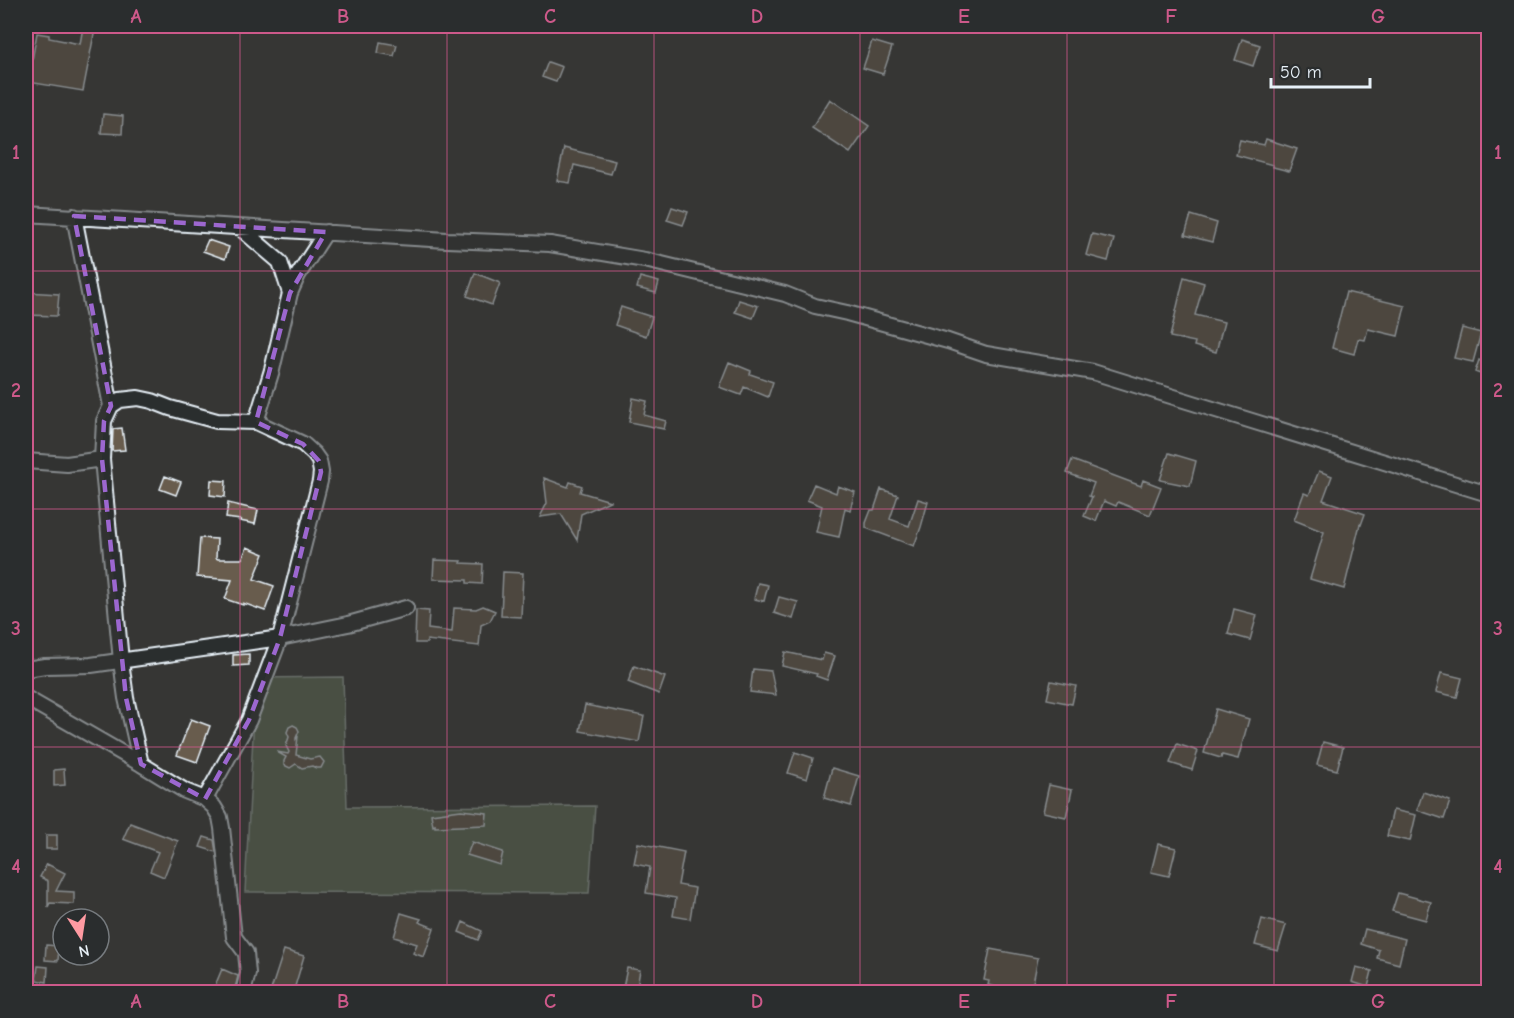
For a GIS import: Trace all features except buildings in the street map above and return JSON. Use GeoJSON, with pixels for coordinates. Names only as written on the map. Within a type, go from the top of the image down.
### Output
{"type":"FeatureCollection","features":[{"type":"Feature","properties":{"kind":"street"},"geometry":{"type":"LineString","coordinates":[[26,214],[447,240],[550,244],[645,260],[785,294],[816,306],[936,337],[986,354],[1093,372],[1488,494]]}},
{"type":"Feature","properties":{"kind":"street"},"geometry":{"type":"LineString","coordinates":[[74,216],[111,406]]}},
{"type":"Feature","properties":{"kind":"street"},"geometry":{"type":"LineString","coordinates":[[239,227],[280,262],[290,293]]}},
{"type":"Feature","properties":{"kind":"street"},"geometry":{"type":"LineString","coordinates":[[256,422],[272,370],[290,293],[298,275],[326,232]]}},
{"type":"Feature","properties":{"kind":"street"},"geometry":{"type":"LineString","coordinates":[[141,764],[126,698],[121,661],[102,459],[104,421],[111,406],[120,400],[138,398],[217,421],[256,422],[303,444],[319,461],[321,472],[280,638],[249,720],[205,799]]}},
{"type":"Feature","properties":{"kind":"street"},"geometry":{"type":"LineString","coordinates":[[26,461],[67,464],[102,459]]}},
{"type":"Feature","properties":{"kind":"street"},"geometry":{"type":"LineString","coordinates":[[26,669],[45,666],[91,665],[280,638],[348,624],[406,608]]}},
{"type":"Feature","properties":{"kind":"street"},"geometry":{"type":"LineString","coordinates":[[26,698],[185,791],[205,799],[214,807],[220,817],[222,828],[234,937],[246,953],[248,973],[243,993]]}},
{"type":"Feature","properties":{"kind":"highlighted area"},"geometry":{"type":"Polygon","coordinates":[[[74,216],[326,232],[290,293],[256,422],[303,444],[319,461],[321,472],[280,638],[249,720],[205,799],[141,764],[126,698],[102,459],[104,421],[111,406],[74,216]]]}},
{"type":"Feature","properties":{"kind":"green space"},"geometry":{"type":"Polygon","coordinates":[[[343,677],[347,807],[595,806],[589,893],[245,892],[256,678],[343,677]]]}}]}
